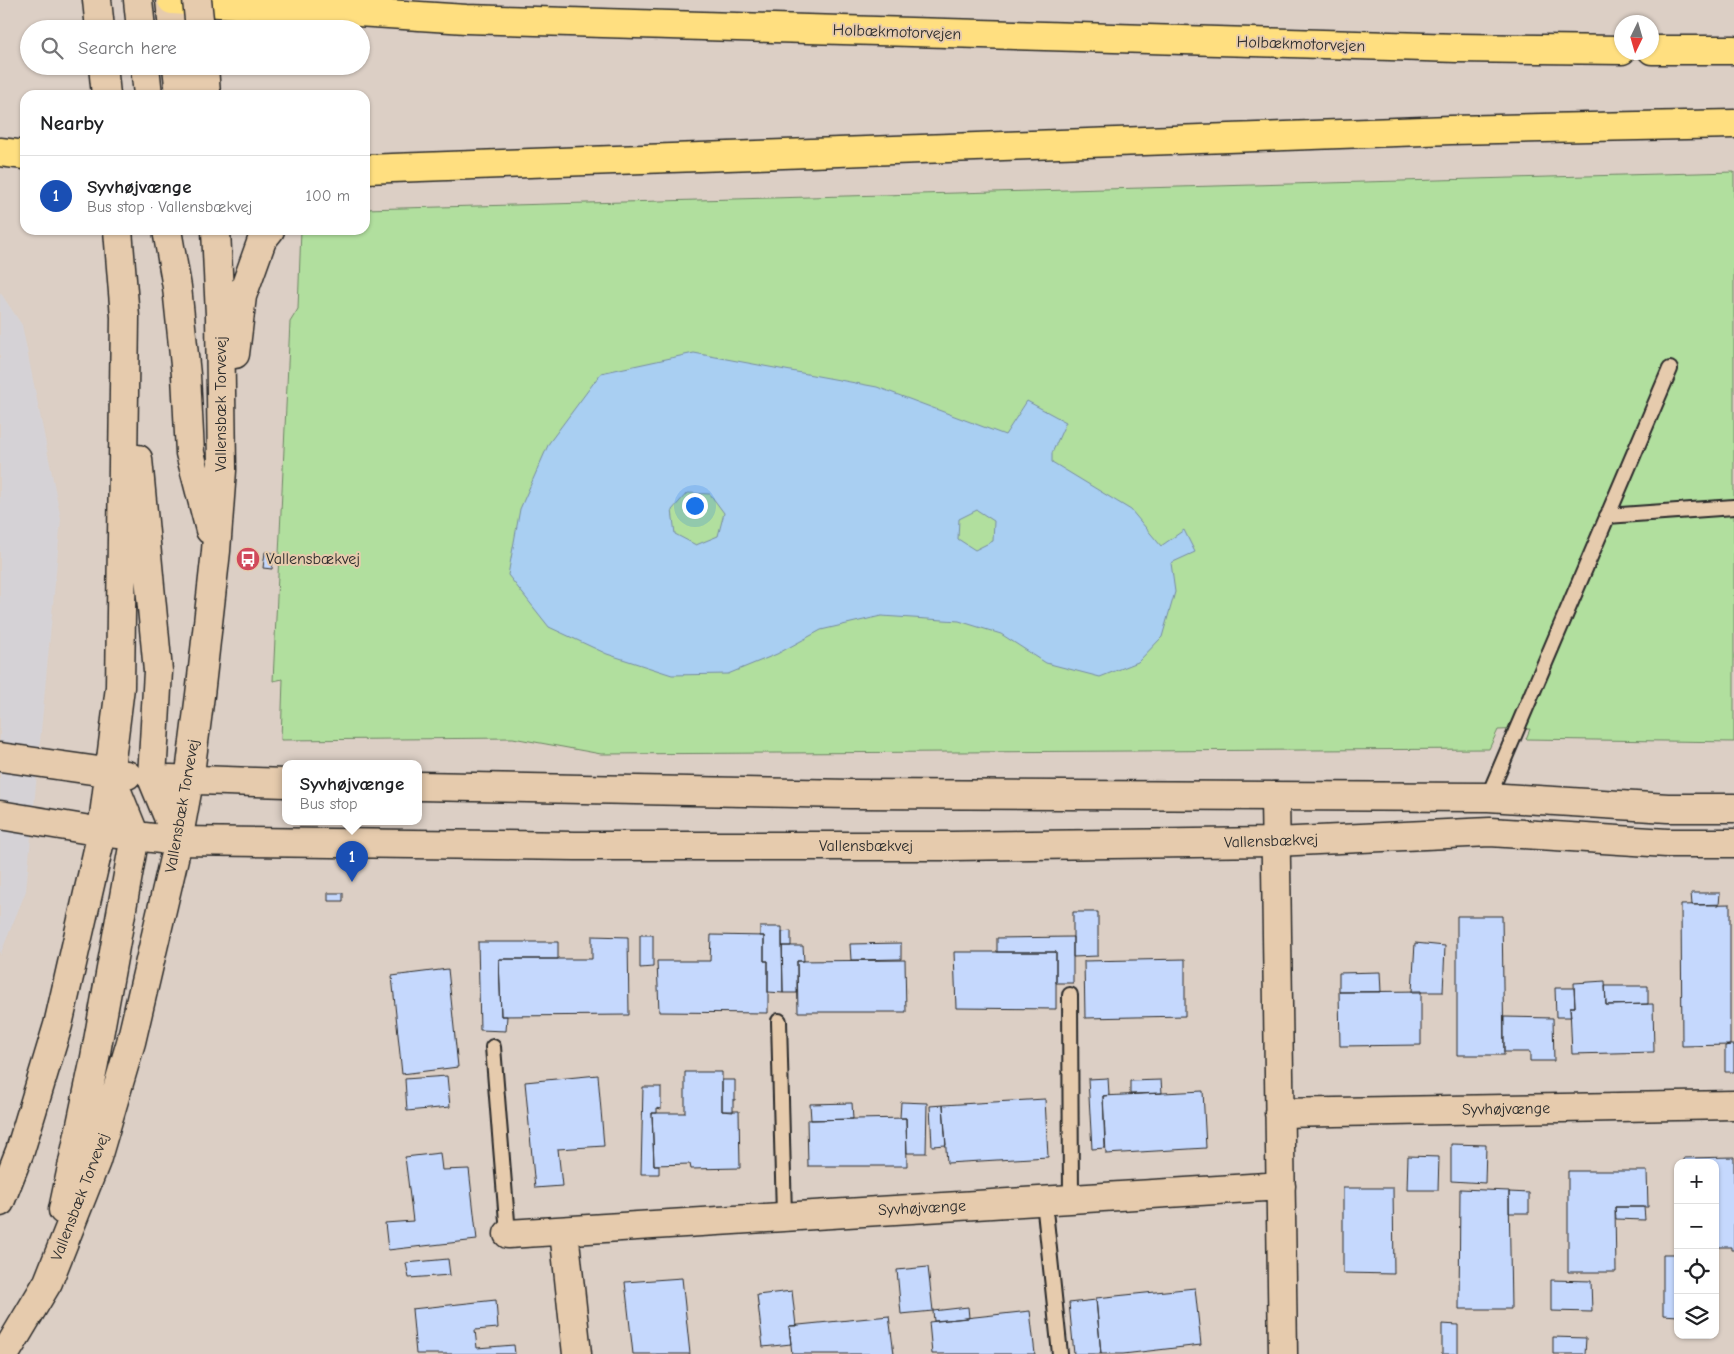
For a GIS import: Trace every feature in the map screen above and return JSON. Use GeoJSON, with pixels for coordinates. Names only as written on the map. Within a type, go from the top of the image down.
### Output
{"type":"FeatureCollection","features":[{"type":"Feature","properties":{"kind":"highway","name":"Holbækmotorvejen"},"geometry":{"type":"LineString","coordinates":[[171,0],[476,19],[1448,48],[1614,50]]}},
{"type":"Feature","properties":{"kind":"highway"},"geometry":{"type":"LineString","coordinates":[[1659,50],[1734,50]]}},
{"type":"Feature","properties":{"kind":"highway"},"geometry":{"type":"LineString","coordinates":[[370,169],[1451,130],[1734,124]]}},
{"type":"Feature","properties":{"kind":"highway"},"geometry":{"type":"LineString","coordinates":[[0,152],[20,154]]}},
{"type":"Feature","properties":{"kind":"street"},"geometry":{"type":"LineString","coordinates":[[97,0],[99,20]]}},
{"type":"Feature","properties":{"kind":"street"},"geometry":{"type":"LineString","coordinates":[[138,0],[140,20]]}},
{"type":"Feature","properties":{"kind":"street"},"geometry":{"type":"LineString","coordinates":[[171,0],[172,20]]}},
{"type":"Feature","properties":{"kind":"street"},"geometry":{"type":"LineString","coordinates":[[197,0],[199,20]]}},
{"type":"Feature","properties":{"kind":"street"},"geometry":{"type":"LineString","coordinates":[[104,75],[105,90]]}},
{"type":"Feature","properties":{"kind":"street"},"geometry":{"type":"LineString","coordinates":[[146,75],[147,90]]}},
{"type":"Feature","properties":{"kind":"street"},"geometry":{"type":"LineString","coordinates":[[178,75],[179,90]]}},
{"type":"Feature","properties":{"kind":"street"},"geometry":{"type":"LineString","coordinates":[[205,75],[206,90]]}},
{"type":"Feature","properties":{"kind":"street"},"geometry":{"type":"LineString","coordinates":[[370,178],[401,168]]}},
{"type":"Feature","properties":{"kind":"street"},"geometry":{"type":"LineString","coordinates":[[118,235],[158,671],[152,778],[178,841]]}},
{"type":"Feature","properties":{"kind":"street"},"geometry":{"type":"LineString","coordinates":[[168,235],[177,287],[183,345],[190,453],[216,551]]}},
{"type":"Feature","properties":{"kind":"street","name":"Vallensbæk Torvevej"},"geometry":{"type":"LineString","coordinates":[[5,1354],[48,1282],[96,1161],[131,1042],[178,841],[189,781],[216,551],[222,470],[220,315],[216,235]]}},
{"type":"Feature","properties":{"kind":"street"},"geometry":{"type":"LineString","coordinates":[[222,470],[242,296],[262,240],[266,235]]}},
{"type":"Feature","properties":{"kind":"street"},"geometry":{"type":"LineString","coordinates":[[0,1202],[20,1151],[58,1025],[102,832],[120,687],[125,317]]}},
{"type":"Feature","properties":{"kind":"street"},"geometry":{"type":"LineString","coordinates":[[0,757],[152,778],[189,781],[282,783]]}},
{"type":"Feature","properties":{"kind":"street"},"geometry":{"type":"LineString","coordinates":[[48,1282],[94,1063],[135,836],[109,773]]}},
{"type":"Feature","properties":{"kind":"street"},"geometry":{"type":"LineString","coordinates":[[422,786],[850,794],[1488,797],[1668,808],[1734,808]]}},
{"type":"Feature","properties":{"kind":"street"},"geometry":{"type":"LineString","coordinates":[[1275,796],[1283,1354]]}},
{"type":"Feature","properties":{"kind":"street","name":"Vallensbækvej"},"geometry":{"type":"LineString","coordinates":[[0,815],[102,832],[178,841],[575,846],[952,846],[1275,842],[1490,832],[1667,843],[1734,843]]}},
{"type":"Feature","properties":{"kind":"street","name":"Syvhøjvænge"},"geometry":{"type":"LineString","coordinates":[[1279,1113],[1734,1104]]}},
{"type":"Feature","properties":{"kind":"street","name":"Syvhøjvænge"},"geometry":{"type":"LineString","coordinates":[[508,1234],[1280,1186]]}},
{"type":"Feature","properties":{"kind":"street"},"geometry":{"type":"LineString","coordinates":[[564,1231],[578,1354]]}},
{"type":"Feature","properties":{"kind":"lane"},"geometry":{"type":"LineString","coordinates":[[1488,797],[1670,369]]}},
{"type":"Feature","properties":{"kind":"lane"},"geometry":{"type":"LineString","coordinates":[[1607,516],[1734,507]]}},
{"type":"Feature","properties":{"kind":"lane"},"geometry":{"type":"LineString","coordinates":[[1070,995],[1071,1199]]}},
{"type":"Feature","properties":{"kind":"lane"},"geometry":{"type":"LineString","coordinates":[[779,1021],[784,1216]]}},
{"type":"Feature","properties":{"kind":"lane"},"geometry":{"type":"LineString","coordinates":[[493,1047],[508,1234]]}},
{"type":"Feature","properties":{"kind":"lane"},"geometry":{"type":"LineString","coordinates":[[1044,1201],[1060,1354]]}},
{"type":"Feature","properties":{"kind":"shaded area"},"geometry":{"type":"Polygon","coordinates":[[[0,292],[22,325],[61,519],[26,891],[0,955],[0,292]]]}},
{"type":"Feature","properties":{"kind":"green space"},"geometry":{"type":"Polygon","coordinates":[[[1734,172],[1734,742],[1526,739],[1530,729],[1498,730],[1489,749],[601,754],[513,738],[281,740],[283,679],[273,681],[290,322],[298,309],[301,235],[370,235],[370,209],[1734,172]]]}},
{"type":"Feature","properties":{"kind":"water"},"geometry":{"type":"Polygon","coordinates":[[[694,353],[877,387],[1005,435],[1027,401],[1066,422],[1052,453],[1052,462],[1131,510],[1161,546],[1184,530],[1195,552],[1171,563],[1175,592],[1162,637],[1138,662],[1100,677],[1046,663],[1001,634],[959,621],[881,616],[821,630],[777,654],[728,674],[672,675],[607,654],[549,627],[508,575],[520,509],[549,443],[601,373],[694,353]],[[687,493],[672,510],[675,534],[696,545],[718,536],[724,513],[710,494],[687,493]],[[977,510],[959,519],[958,539],[975,550],[993,541],[994,521],[977,510]]]}},
{"type":"Feature","properties":{"kind":"building"},"geometry":{"type":"Polygon","coordinates":[[[265,552],[273,553],[272,569],[263,568],[265,552]]]}},
{"type":"Feature","properties":{"kind":"building"},"geometry":{"type":"Polygon","coordinates":[[[328,893],[343,893],[343,901],[328,901],[328,893]]]}},
{"type":"Feature","properties":{"kind":"building"},"geometry":{"type":"Polygon","coordinates":[[[1691,893],[1720,893],[1719,905],[1692,905],[1691,893]]]}},
{"type":"Feature","properties":{"kind":"building"},"geometry":{"type":"Polygon","coordinates":[[[1730,904],[1730,1045],[1682,1046],[1681,905],[1730,904]]]}},
{"type":"Feature","properties":{"kind":"building"},"geometry":{"type":"Polygon","coordinates":[[[1073,912],[1098,912],[1098,956],[1073,957],[1073,912]]]}},
{"type":"Feature","properties":{"kind":"building"},"geometry":{"type":"Polygon","coordinates":[[[1457,916],[1502,916],[1504,1055],[1457,1055],[1457,916]]]}},
{"type":"Feature","properties":{"kind":"building"},"geometry":{"type":"Polygon","coordinates":[[[760,927],[782,927],[783,993],[768,992],[768,961],[764,961],[764,936],[760,936],[760,927]]]}},
{"type":"Feature","properties":{"kind":"building"},"geometry":{"type":"Polygon","coordinates":[[[791,931],[791,946],[782,946],[782,932],[791,931]]]}},
{"type":"Feature","properties":{"kind":"building"},"geometry":{"type":"Polygon","coordinates":[[[640,935],[653,935],[653,967],[640,968],[640,935]]]}},
{"type":"Feature","properties":{"kind":"building"},"geometry":{"type":"Polygon","coordinates":[[[711,935],[764,936],[764,961],[768,961],[768,1013],[659,1012],[657,961],[710,961],[711,935]]]}},
{"type":"Feature","properties":{"kind":"building"},"geometry":{"type":"Polygon","coordinates":[[[592,936],[628,937],[629,1015],[501,1016],[499,959],[592,959],[592,936]]]}},
{"type":"Feature","properties":{"kind":"building"},"geometry":{"type":"Polygon","coordinates":[[[1073,937],[1073,983],[1056,983],[1056,952],[997,952],[997,938],[1073,937]]]}},
{"type":"Feature","properties":{"kind":"building"},"geometry":{"type":"Polygon","coordinates":[[[478,942],[558,942],[558,959],[499,959],[501,1016],[507,1016],[506,1031],[480,1030],[478,942]]]}},
{"type":"Feature","properties":{"kind":"building"},"geometry":{"type":"Polygon","coordinates":[[[901,943],[901,959],[851,960],[850,944],[901,943]]]}},
{"type":"Feature","properties":{"kind":"building"},"geometry":{"type":"Polygon","coordinates":[[[1415,943],[1445,946],[1443,992],[1412,992],[1415,943]]]}},
{"type":"Feature","properties":{"kind":"building"},"geometry":{"type":"Polygon","coordinates":[[[782,946],[803,946],[804,961],[797,961],[797,993],[783,993],[782,946]]]}},
{"type":"Feature","properties":{"kind":"building"},"geometry":{"type":"Polygon","coordinates":[[[954,952],[1056,952],[1056,1009],[956,1008],[954,952]]]}},
{"type":"Feature","properties":{"kind":"building"},"geometry":{"type":"Polygon","coordinates":[[[1185,959],[1185,1016],[1085,1018],[1084,961],[1185,959]]]}},
{"type":"Feature","properties":{"kind":"building"},"geometry":{"type":"Polygon","coordinates":[[[905,960],[906,1012],[798,1012],[797,961],[905,960]]]}},
{"type":"Feature","properties":{"kind":"building"},"geometry":{"type":"Polygon","coordinates":[[[448,969],[458,1067],[402,1074],[392,976],[448,969]]]}},
{"type":"Feature","properties":{"kind":"building"},"geometry":{"type":"Polygon","coordinates":[[[1380,972],[1381,992],[1339,992],[1339,973],[1380,972]]]}},
{"type":"Feature","properties":{"kind":"building"},"geometry":{"type":"Polygon","coordinates":[[[1605,981],[1606,1005],[1653,1004],[1654,1052],[1572,1054],[1570,1007],[1575,1007],[1574,983],[1605,981]]]}},
{"type":"Feature","properties":{"kind":"building"},"geometry":{"type":"Polygon","coordinates":[[[1605,986],[1648,986],[1648,1004],[1606,1005],[1605,986]]]}},
{"type":"Feature","properties":{"kind":"building"},"geometry":{"type":"Polygon","coordinates":[[[1555,988],[1574,988],[1575,1007],[1570,1007],[1571,1017],[1556,1017],[1555,988]]]}},
{"type":"Feature","properties":{"kind":"building"},"geometry":{"type":"Polygon","coordinates":[[[1421,991],[1421,1045],[1340,1046],[1339,992],[1421,991]]]}},
{"type":"Feature","properties":{"kind":"building"},"geometry":{"type":"Polygon","coordinates":[[[1504,1017],[1553,1018],[1554,1061],[1530,1061],[1530,1052],[1504,1052],[1504,1017]]]}},
{"type":"Feature","properties":{"kind":"building"},"geometry":{"type":"Polygon","coordinates":[[[1734,1045],[1734,1072],[1725,1072],[1725,1046],[1734,1045]]]}},
{"type":"Feature","properties":{"kind":"building"},"geometry":{"type":"Polygon","coordinates":[[[685,1072],[722,1072],[722,1111],[739,1111],[740,1168],[691,1169],[690,1164],[654,1165],[652,1113],[685,1113],[685,1072]]]}},
{"type":"Feature","properties":{"kind":"building"},"geometry":{"type":"Polygon","coordinates":[[[598,1075],[604,1146],[558,1149],[562,1186],[535,1188],[525,1082],[598,1075]]]}},
{"type":"Feature","properties":{"kind":"building"},"geometry":{"type":"Polygon","coordinates":[[[447,1076],[450,1107],[407,1111],[405,1079],[447,1076]]]}},
{"type":"Feature","properties":{"kind":"building"},"geometry":{"type":"Polygon","coordinates":[[[1108,1078],[1109,1095],[1103,1096],[1105,1148],[1092,1149],[1088,1079],[1108,1078]]]}},
{"type":"Feature","properties":{"kind":"building"},"geometry":{"type":"Polygon","coordinates":[[[722,1080],[735,1080],[733,1112],[722,1111],[722,1080]]]}},
{"type":"Feature","properties":{"kind":"building"},"geometry":{"type":"Polygon","coordinates":[[[1161,1080],[1162,1093],[1130,1094],[1130,1081],[1161,1080]]]}},
{"type":"Feature","properties":{"kind":"building"},"geometry":{"type":"Polygon","coordinates":[[[643,1087],[661,1087],[661,1109],[657,1108],[657,1113],[652,1113],[654,1165],[659,1165],[659,1174],[641,1174],[643,1087]]]}},
{"type":"Feature","properties":{"kind":"building"},"geometry":{"type":"Polygon","coordinates":[[[1203,1091],[1206,1148],[1106,1154],[1103,1096],[1203,1091]]]}},
{"type":"Feature","properties":{"kind":"building"},"geometry":{"type":"Polygon","coordinates":[[[1045,1099],[1048,1157],[947,1163],[943,1105],[1045,1099]]]}},
{"type":"Feature","properties":{"kind":"building"},"geometry":{"type":"Polygon","coordinates":[[[901,1102],[927,1103],[926,1153],[907,1153],[906,1118],[900,1118],[901,1102]]]}},
{"type":"Feature","properties":{"kind":"building"},"geometry":{"type":"Polygon","coordinates":[[[852,1103],[853,1119],[811,1120],[810,1104],[852,1103]]]}},
{"type":"Feature","properties":{"kind":"building"},"geometry":{"type":"Polygon","coordinates":[[[943,1105],[946,1145],[932,1146],[930,1106],[943,1105]]]}},
{"type":"Feature","properties":{"kind":"building"},"geometry":{"type":"Polygon","coordinates":[[[906,1118],[907,1166],[808,1166],[807,1120],[906,1118]]]}},
{"type":"Feature","properties":{"kind":"building"},"geometry":{"type":"Polygon","coordinates":[[[1451,1144],[1486,1145],[1485,1183],[1451,1181],[1451,1144]]]}},
{"type":"Feature","properties":{"kind":"building"},"geometry":{"type":"Polygon","coordinates":[[[440,1153],[442,1170],[469,1169],[477,1240],[388,1250],[385,1223],[413,1221],[405,1157],[440,1153]]]}},
{"type":"Feature","properties":{"kind":"building"},"geometry":{"type":"Polygon","coordinates":[[[1408,1156],[1439,1157],[1438,1190],[1407,1190],[1408,1156]]]}},
{"type":"Feature","properties":{"kind":"building"},"geometry":{"type":"Polygon","coordinates":[[[1734,1157],[1734,1250],[1731,1250],[1731,1247],[1719,1247],[1719,1159],[1684,1158],[1734,1157]]]}},
{"type":"Feature","properties":{"kind":"building"},"geometry":{"type":"Polygon","coordinates":[[[1568,1171],[1647,1171],[1648,1207],[1615,1207],[1616,1272],[1568,1272],[1568,1171]]]}},
{"type":"Feature","properties":{"kind":"building"},"geometry":{"type":"Polygon","coordinates":[[[1343,1188],[1393,1188],[1394,1274],[1343,1273],[1343,1188]]]}},
{"type":"Feature","properties":{"kind":"building"},"geometry":{"type":"Polygon","coordinates":[[[1460,1189],[1509,1191],[1511,1309],[1459,1309],[1460,1189]]]}},
{"type":"Feature","properties":{"kind":"building"},"geometry":{"type":"Polygon","coordinates":[[[1509,1192],[1529,1193],[1529,1213],[1509,1213],[1509,1192]]]}},
{"type":"Feature","properties":{"kind":"building"},"geometry":{"type":"Polygon","coordinates":[[[1615,1207],[1644,1207],[1645,1220],[1616,1219],[1615,1207]]]}},
{"type":"Feature","properties":{"kind":"building"},"geometry":{"type":"Polygon","coordinates":[[[1663,1254],[1674,1254],[1674,1316],[1663,1315],[1663,1254]]]}},
{"type":"Feature","properties":{"kind":"building"},"geometry":{"type":"Polygon","coordinates":[[[448,1259],[450,1275],[409,1278],[406,1263],[448,1259]]]}},
{"type":"Feature","properties":{"kind":"building"},"geometry":{"type":"Polygon","coordinates":[[[928,1267],[933,1311],[901,1314],[897,1270],[928,1267]]]}},
{"type":"Feature","properties":{"kind":"building"},"geometry":{"type":"Polygon","coordinates":[[[682,1278],[690,1354],[633,1354],[625,1282],[682,1278]]]}},
{"type":"Feature","properties":{"kind":"building"},"geometry":{"type":"Polygon","coordinates":[[[1551,1280],[1591,1281],[1592,1312],[1551,1311],[1551,1280]]]}},
{"type":"Feature","properties":{"kind":"building"},"geometry":{"type":"Polygon","coordinates":[[[1195,1288],[1201,1345],[1123,1354],[1101,1354],[1096,1298],[1195,1288]]]}},
{"type":"Feature","properties":{"kind":"building"},"geometry":{"type":"Polygon","coordinates":[[[792,1291],[796,1326],[789,1326],[791,1344],[763,1347],[757,1295],[792,1291]]]}},
{"type":"Feature","properties":{"kind":"building"},"geometry":{"type":"Polygon","coordinates":[[[496,1300],[498,1328],[475,1330],[477,1348],[514,1345],[515,1354],[416,1354],[412,1309],[496,1300]]]}},
{"type":"Feature","properties":{"kind":"building"},"geometry":{"type":"Polygon","coordinates":[[[1096,1300],[1101,1354],[1074,1354],[1069,1303],[1096,1300]]]}},
{"type":"Feature","properties":{"kind":"building"},"geometry":{"type":"Polygon","coordinates":[[[968,1307],[969,1318],[934,1321],[933,1311],[968,1307]]]}},
{"type":"Feature","properties":{"kind":"building"},"geometry":{"type":"Polygon","coordinates":[[[1030,1311],[1035,1354],[932,1354],[929,1322],[1030,1311]]]}},
{"type":"Feature","properties":{"kind":"building"},"geometry":{"type":"Polygon","coordinates":[[[889,1316],[894,1354],[792,1354],[789,1326],[889,1316]]]}},
{"type":"Feature","properties":{"kind":"building"},"geometry":{"type":"Polygon","coordinates":[[[1442,1324],[1458,1325],[1458,1354],[1442,1354],[1442,1324]]]}},
{"type":"Feature","properties":{"kind":"building"},"geometry":{"type":"Polygon","coordinates":[[[1553,1337],[1586,1338],[1585,1354],[1553,1354],[1553,1337]]]}},
{"type":"Feature","properties":{"kind":"place","name":"Vallensbækvej"},"geometry":{"type":"Point","coordinates":[248,559]}},
{"type":"Feature","properties":{"kind":"place","name":"Syvhøjvænge"},"geometry":{"type":"Point","coordinates":[352,882]}}]}
